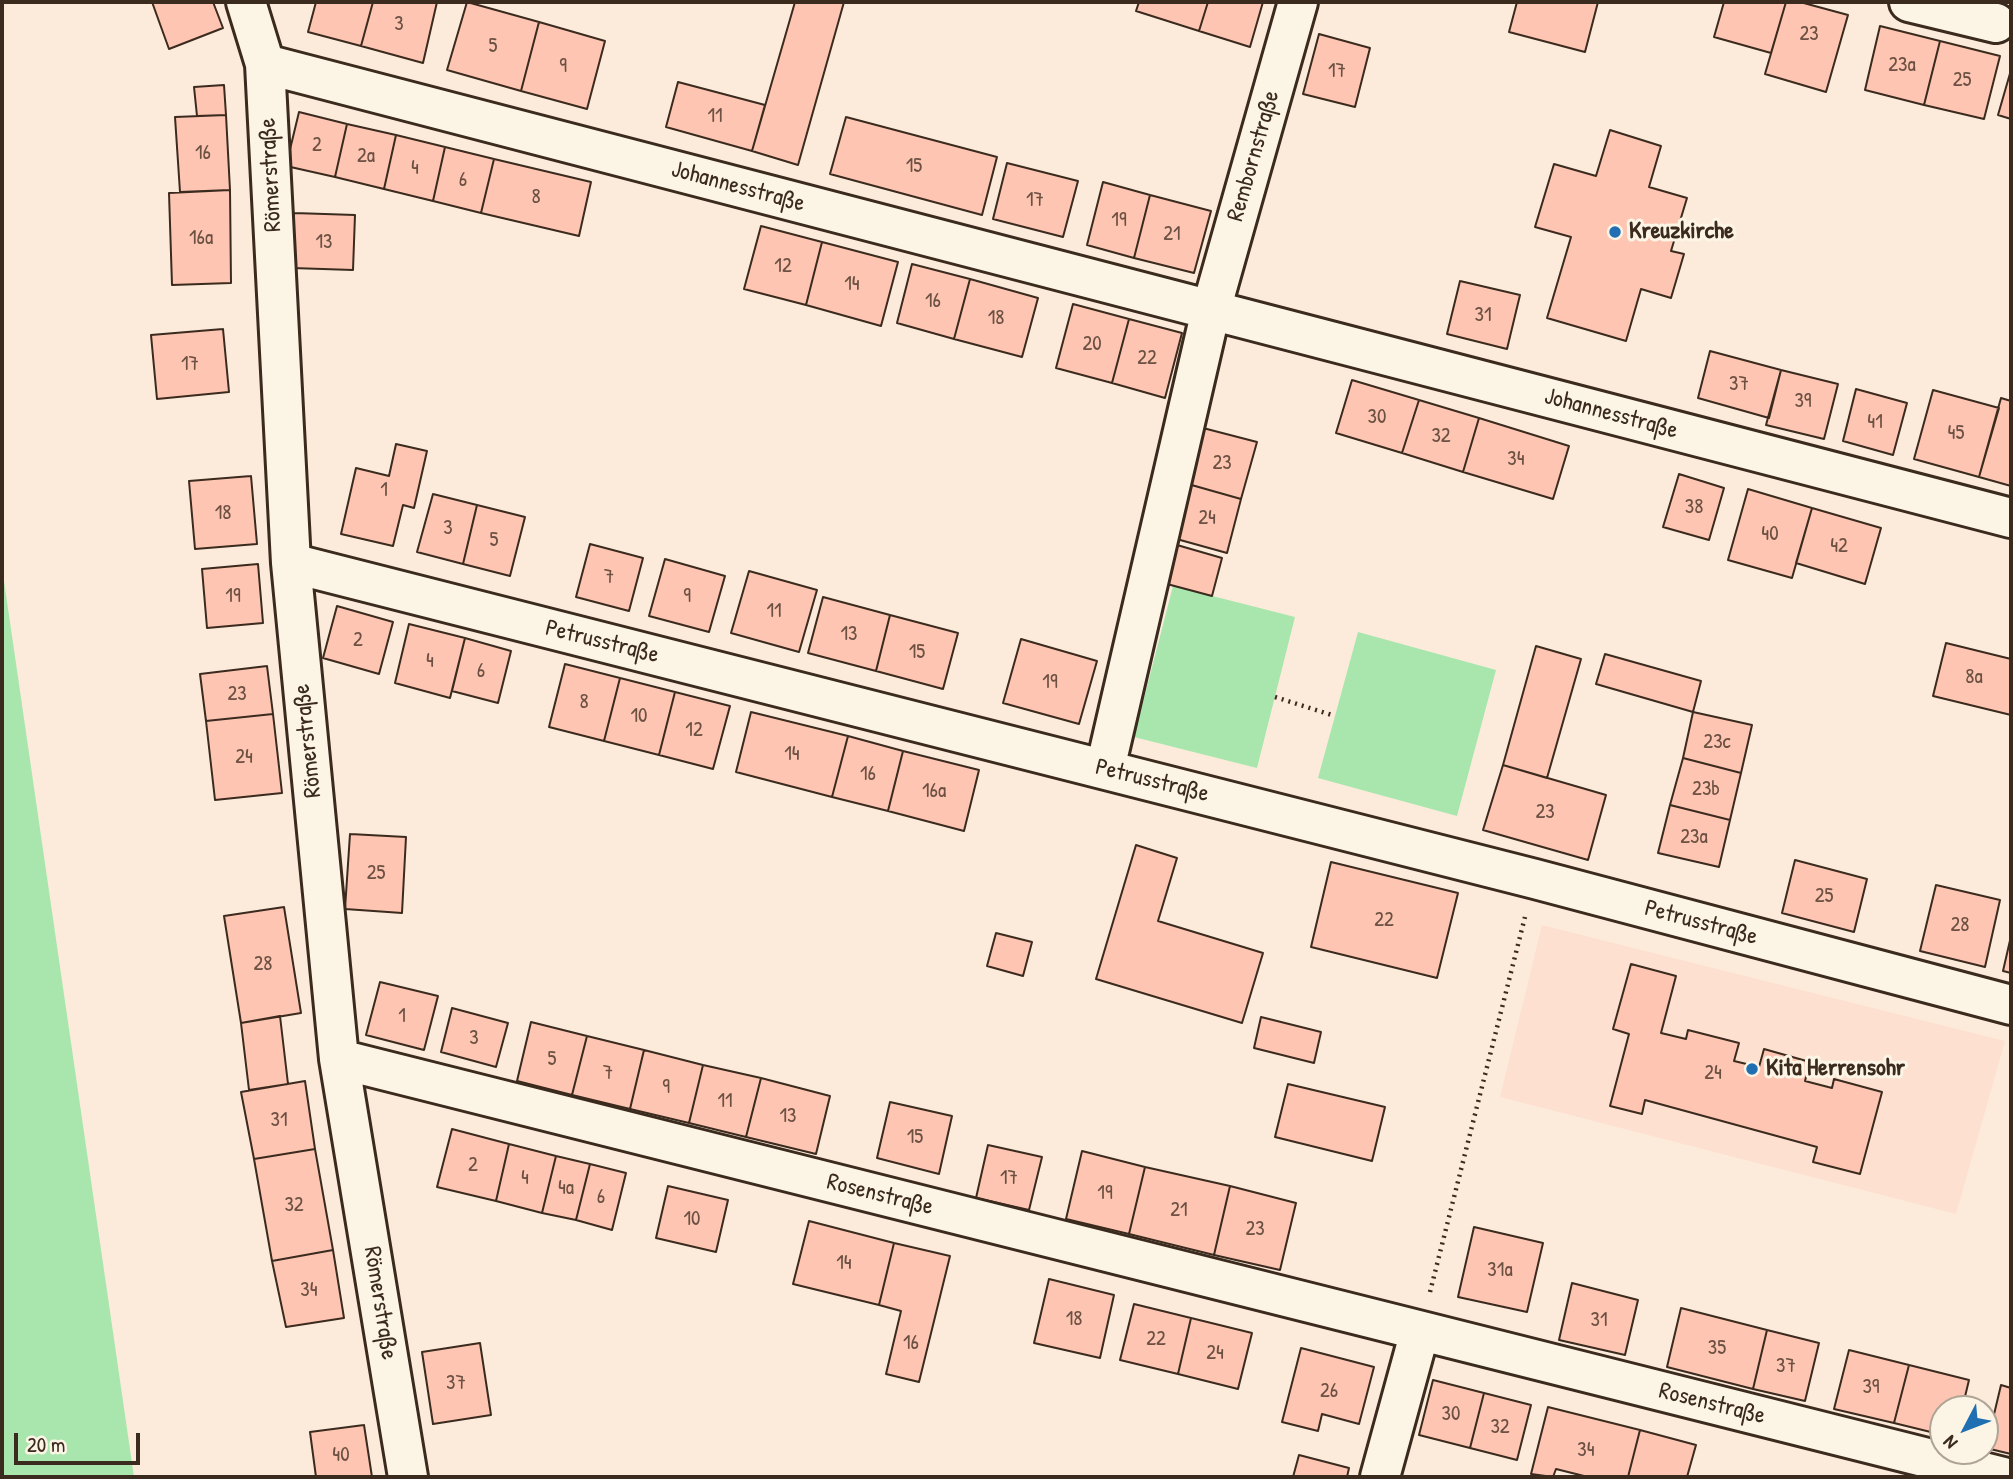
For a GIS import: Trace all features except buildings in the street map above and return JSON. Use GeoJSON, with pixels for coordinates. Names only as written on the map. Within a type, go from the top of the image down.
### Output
{"type":"FeatureCollection","features":[{"type":"Feature","properties":{"kind":"street","name":"Römerstraße"},"geometry":{"type":"LineString","coordinates":[[246,2],[265,64],[291,563],[339,1059],[408,1477]]}},
{"type":"Feature","properties":{"kind":"street","name":"Rembornstraße"},"geometry":{"type":"LineString","coordinates":[[1211,310],[1298,2]]}},
{"type":"Feature","properties":{"kind":"street"},"geometry":{"type":"LineString","coordinates":[[1909,2],[1996,23]]}},
{"type":"Feature","properties":{"kind":"street","name":"Johannesstraße"},"geometry":{"type":"LineString","coordinates":[[265,64],[2011,518]]}},
{"type":"Feature","properties":{"kind":"street"},"geometry":{"type":"LineString","coordinates":[[1105,769],[1211,310]]}},
{"type":"Feature","properties":{"kind":"street","name":"Petrusstraße"},"geometry":{"type":"LineString","coordinates":[[291,563],[1535,878],[2011,1005]]}},
{"type":"Feature","properties":{"kind":"street","name":"Rosenstraße"},"geometry":{"type":"LineString","coordinates":[[339,1059],[2003,1477]]}},
{"type":"Feature","properties":{"kind":"street"},"geometry":{"type":"LineString","coordinates":[[1380,1477],[1420,1331]]}},
{"type":"Feature","properties":{"kind":"path"},"geometry":{"type":"LineString","coordinates":[[1275,697],[1335,716]]}},
{"type":"Feature","properties":{"kind":"path"},"geometry":{"type":"LineString","coordinates":[[1420,1331],[1535,878]]}},
{"type":"Feature","properties":{"kind":"shaded area","name":"Kita Herrensohr"},"geometry":{"type":"Polygon","coordinates":[[[1542,925],[2005,1041],[1956,1214],[1500,1097],[1542,925]]]}},
{"type":"Feature","properties":{"kind":"green space"},"geometry":{"type":"Polygon","coordinates":[[[2,567],[134,1477],[2,1477],[2,567]]]}},
{"type":"Feature","properties":{"kind":"green space"},"geometry":{"type":"Polygon","coordinates":[[[1173,586],[1295,617],[1257,768],[1134,737],[1173,586]]]}},
{"type":"Feature","properties":{"kind":"green space"},"geometry":{"type":"Polygon","coordinates":[[[1358,632],[1496,670],[1457,816],[1318,778],[1358,632]]]}},
{"type":"Feature","properties":{"kind":"place","name":"Kreuzkirche"},"geometry":{"type":"Point","coordinates":[1615,232]}},
{"type":"Feature","properties":{"kind":"place","name":"Kita Herrensohr"},"geometry":{"type":"Point","coordinates":[1752,1069]}}]}
